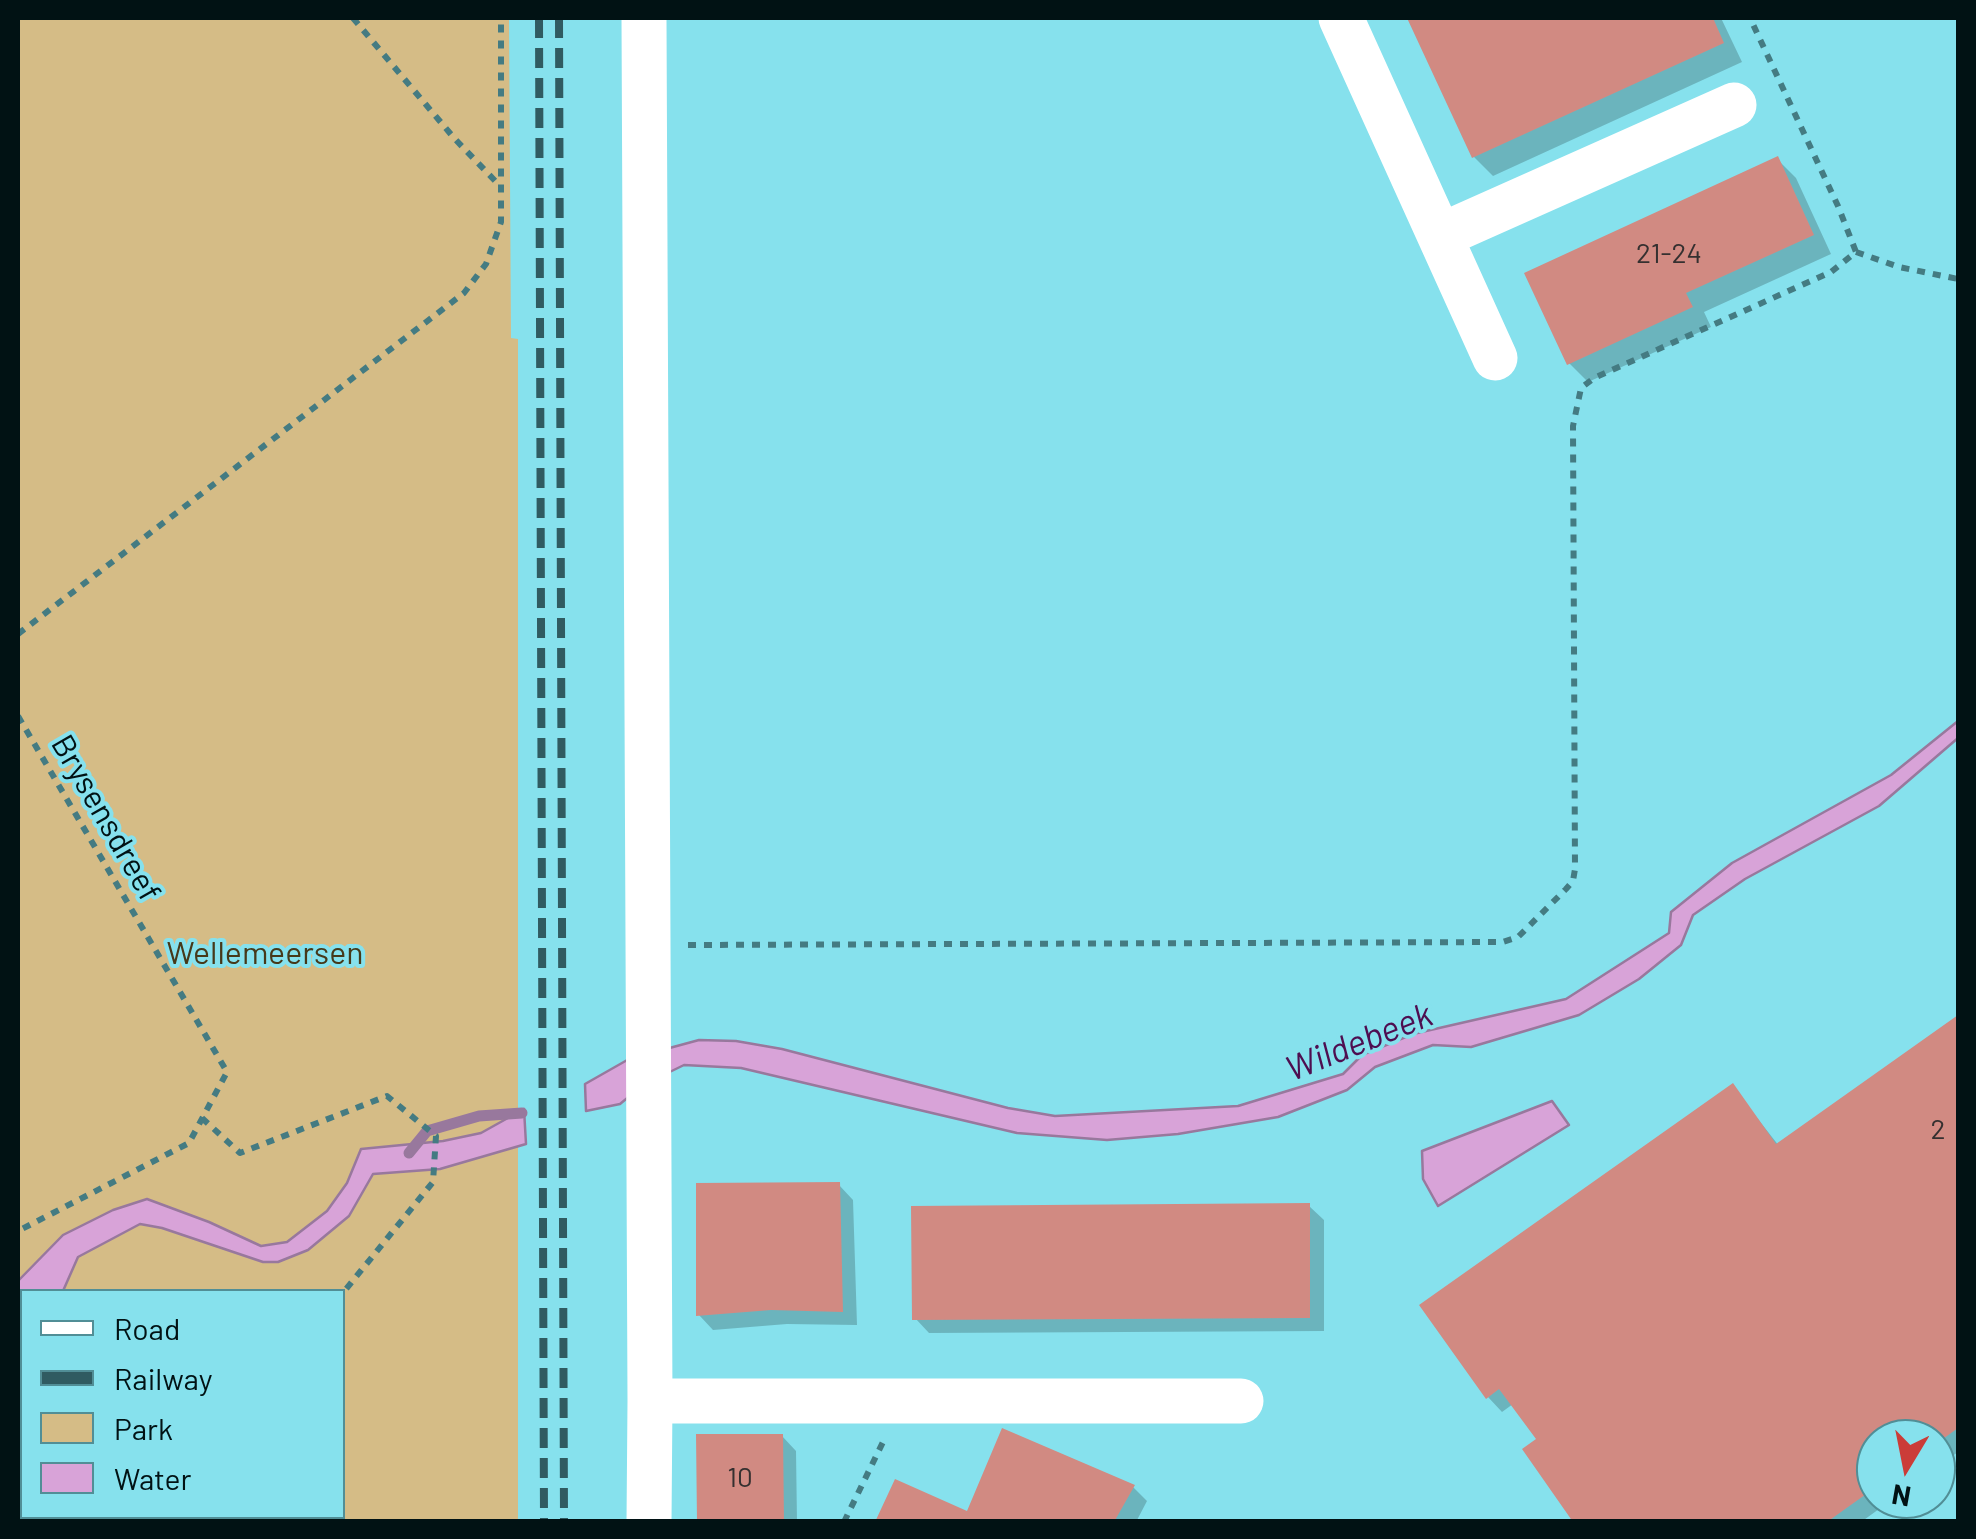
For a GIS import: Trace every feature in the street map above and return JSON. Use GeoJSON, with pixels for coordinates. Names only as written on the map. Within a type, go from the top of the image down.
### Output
{"type":"FeatureCollection","features":[{"type":"Feature","properties":{"kind":"street"},"geometry":{"type":"LineString","coordinates":[[644,18],[649,1522]]}},
{"type":"Feature","properties":{"kind":"street"},"geometry":{"type":"LineString","coordinates":[[1341,18],[1495,358]]}},
{"type":"Feature","properties":{"kind":"street"},"geometry":{"type":"LineString","coordinates":[[1440,236],[1734,105]]}},
{"type":"Feature","properties":{"kind":"street"},"geometry":{"type":"LineString","coordinates":[[650,1401],[1241,1401]]}},
{"type":"Feature","properties":{"kind":"path"},"geometry":{"type":"LineString","coordinates":[[353,18],[454,138],[502,188]]}},
{"type":"Feature","properties":{"kind":"path"},"geometry":{"type":"LineString","coordinates":[[18,634],[464,293],[486,264],[500,222],[501,18]]}},
{"type":"Feature","properties":{"kind":"path"},"geometry":{"type":"LineString","coordinates":[[1750,18],[1856,252],[1899,268],[1958,278]]}},
{"type":"Feature","properties":{"kind":"path"},"geometry":{"type":"LineString","coordinates":[[646,945],[1504,942],[1518,937],[1566,889],[1575,869],[1572,426],[1581,388],[1594,378],[1831,272],[1856,252]]}},
{"type":"Feature","properties":{"kind":"path","name":"Brysensdreef"},"geometry":{"type":"LineString","coordinates":[[18,716],[226,1072],[189,1143],[18,1230]]}},
{"type":"Feature","properties":{"kind":"path"},"geometry":{"type":"LineString","coordinates":[[202,1118],[240,1153],[387,1096],[436,1136],[432,1182],[345,1290]]}},
{"type":"Feature","properties":{"kind":"path"},"geometry":{"type":"LineString","coordinates":[[844,1522],[888,1432],[888,1401]]}},
{"type":"Feature","properties":{"kind":"green space","name":"Wellemeersen"},"geometry":{"type":"Polygon","coordinates":[[[18,18],[509,18],[511,338],[518,339],[518,1521],[18,1521],[18,18]]]}},
{"type":"Feature","properties":{"kind":"water"},"geometry":{"type":"Polygon","coordinates":[[[1958,721],[1958,738],[1879,806],[1745,879],[1693,915],[1681,945],[1639,979],[1579,1015],[1471,1047],[1433,1045],[1375,1067],[1347,1090],[1278,1117],[1178,1134],[1107,1140],[1017,1133],[741,1068],[684,1065],[643,1085],[620,1104],[586,1111],[585,1084],[629,1059],[699,1040],[782,1049],[1008,1108],[1055,1116],[1238,1106],[1343,1074],[1362,1055],[1413,1034],[1566,999],[1669,933],[1671,912],[1732,863],[1891,775],[1958,721]]]}},
{"type":"Feature","properties":{"kind":"water"},"geometry":{"type":"Polygon","coordinates":[[[1552,1101],[1569,1125],[1438,1206],[1423,1179],[1422,1151],[1552,1101]]]}},
{"type":"Feature","properties":{"kind":"water"},"geometry":{"type":"Polygon","coordinates":[[[524,1109],[526,1144],[440,1169],[373,1174],[349,1216],[308,1250],[278,1262],[263,1262],[140,1224],[78,1257],[64,1289],[20,1289],[18,1324],[18,1281],[63,1235],[113,1210],[147,1199],[261,1246],[287,1242],[327,1211],[347,1183],[361,1149],[481,1133],[524,1109]]]}},
{"type":"Feature","properties":{"kind":"building"},"geometry":{"type":"Polygon","coordinates":[[[1407,18],[1713,18],[1724,43],[1472,158],[1407,18]]]}},
{"type":"Feature","properties":{"kind":"building"},"geometry":{"type":"Polygon","coordinates":[[[1778,156],[1814,235],[1686,293],[1693,307],[1567,365],[1524,273],[1778,156]]]}},
{"type":"Feature","properties":{"kind":"building"},"geometry":{"type":"Polygon","coordinates":[[[1958,1015],[1958,1428],[1956,1419],[1856,1419],[1856,1501],[1827,1522],[1573,1522],[1522,1449],[1536,1439],[1499,1389],[1486,1399],[1419,1305],[1733,1083],[1776,1144],[1958,1015]]]}},
{"type":"Feature","properties":{"kind":"building"},"geometry":{"type":"Polygon","coordinates":[[[840,1182],[843,1312],[771,1310],[696,1316],[696,1183],[840,1182]]]}},
{"type":"Feature","properties":{"kind":"building"},"geometry":{"type":"Polygon","coordinates":[[[1310,1203],[1310,1318],[912,1320],[911,1206],[1310,1203]]]}},
{"type":"Feature","properties":{"kind":"building"},"geometry":{"type":"Polygon","coordinates":[[[1002,1428],[1135,1485],[1114,1522],[875,1522],[895,1479],[967,1511],[1002,1428]]]}},
{"type":"Feature","properties":{"kind":"building"},"geometry":{"type":"Polygon","coordinates":[[[696,1434],[783,1434],[784,1522],[697,1522],[696,1434]]]}},
{"type":"Feature","properties":{"kind":"waterway","name":"Wildebeek"},"geometry":{"type":"LineString","coordinates":[[409,1153],[427,1131],[479,1116],[522,1113]]}},
{"type":"Feature","properties":{"kind":"railway"},"geometry":{"type":"LineString","coordinates":[[539,18],[544,1522]]}},
{"type":"Feature","properties":{"kind":"railway"},"geometry":{"type":"LineString","coordinates":[[559,18],[564,1522]]}}]}
